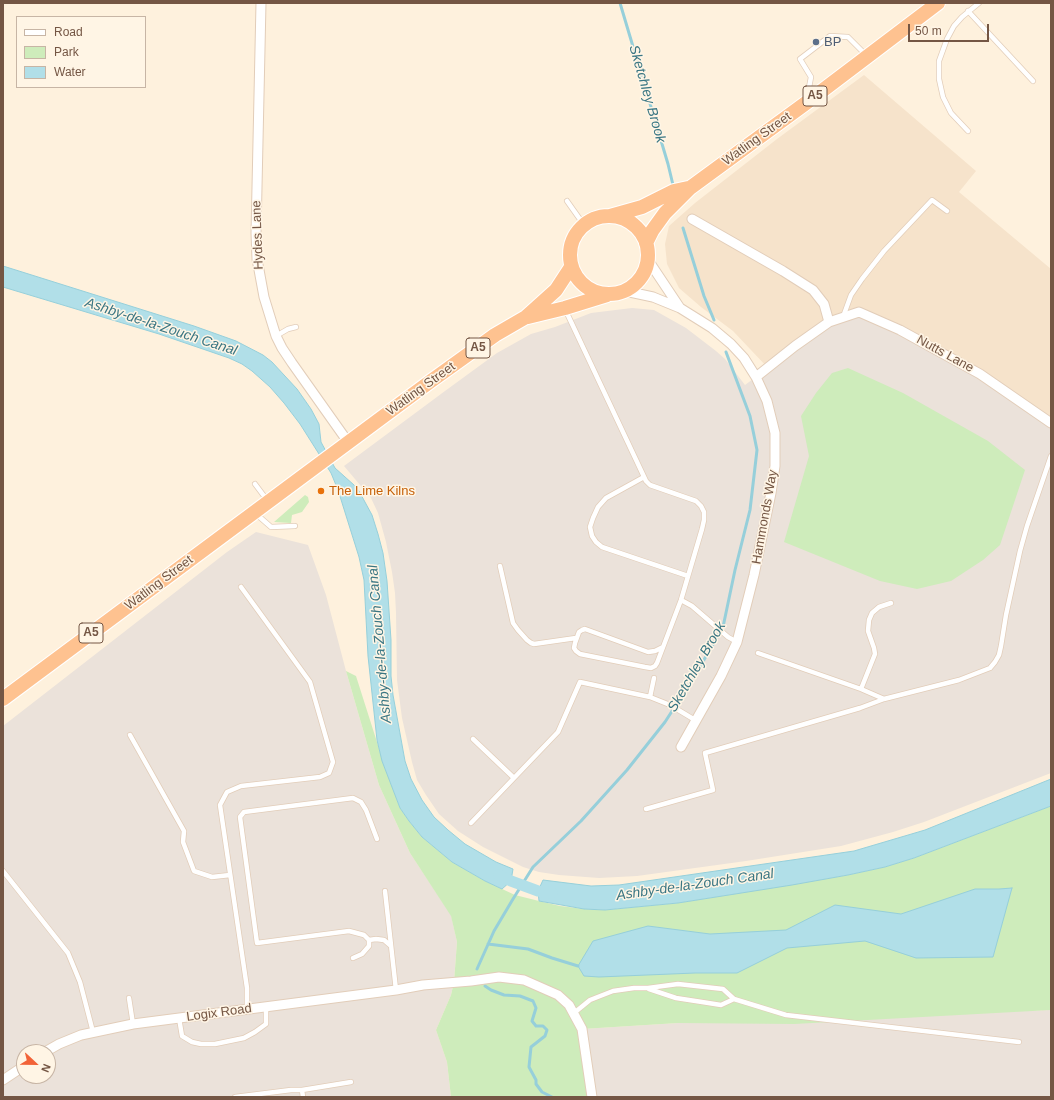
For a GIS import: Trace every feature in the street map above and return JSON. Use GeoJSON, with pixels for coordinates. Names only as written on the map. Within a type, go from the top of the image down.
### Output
{"type":"FeatureCollection","features":[{"type":"Feature","properties":{"kind":"highway","name":"Watling Street"},"geometry":{"type":"LineString","coordinates":[[646,243],[665,212],[690,188],[806,103],[938,3]]}},
{"type":"Feature","properties":{"kind":"highway","name":"Watling Street"},"geometry":{"type":"LineString","coordinates":[[610,216],[642,207],[674,191],[690,188]]}},
{"type":"Feature","properties":{"kind":"highway","name":"A5"},"geometry":{"type":"LineString","coordinates":[[584,225],[596,218],[610,216]]}},
{"type":"Feature","properties":{"kind":"highway"},"geometry":{"type":"LineString","coordinates":[[610,216],[622,218],[632,224],[640,232],[646,243],[648,260]]}},
{"type":"Feature","properties":{"kind":"highway"},"geometry":{"type":"LineString","coordinates":[[584,225],[576,234],[571,244],[571,267],[577,278],[585,287],[597,293],[609,295]]}},
{"type":"Feature","properties":{"kind":"highway","name":"A5"},"geometry":{"type":"LineString","coordinates":[[609,295],[625,291],[636,284],[644,273],[648,260]]}},
{"type":"Feature","properties":{"kind":"highway","name":"Watling Street"},"geometry":{"type":"LineString","coordinates":[[3,699],[342,446],[495,335],[526,317],[556,290],[571,267]]}},
{"type":"Feature","properties":{"kind":"highway","name":"Watling Street"},"geometry":{"type":"LineString","coordinates":[[526,317],[565,308],[609,295]]}},
{"type":"Feature","properties":{"kind":"street","name":"Hydes Lane"},"geometry":{"type":"LineString","coordinates":[[261,3],[256,233],[257,260],[264,297],[276,336],[342,446]]}},
{"type":"Feature","properties":{"kind":"street"},"geometry":{"type":"LineString","coordinates":[[692,219],[783,271],[813,290],[824,304],[829,322]]}},
{"type":"Feature","properties":{"kind":"street","name":"Hammonds Way"},"geometry":{"type":"LineString","coordinates":[[648,260],[680,308]]}},
{"type":"Feature","properties":{"kind":"street","name":"Hammonds Way"},"geometry":{"type":"LineString","coordinates":[[625,291],[652,297],[680,308],[712,328],[731,344],[744,358],[756,377],[767,401],[775,433],[775,466],[771,493],[748,605],[738,642],[721,676],[691,718],[681,747]]}},
{"type":"Feature","properties":{"kind":"street","name":"Nutts Lane"},"geometry":{"type":"LineString","coordinates":[[756,377],[795,346],[829,322],[859,312],[900,330],[980,374],[1051,423]]}},
{"type":"Feature","properties":{"kind":"street","name":"Logix Road"},"geometry":{"type":"LineString","coordinates":[[56,1046],[80,1035],[132,1024],[396,990],[423,985],[498,977],[524,980],[558,995],[569,1005],[582,1028],[592,1097]]}},
{"type":"Feature","properties":{"kind":"street"},"geometry":{"type":"LineString","coordinates":[[3,1080],[16,1071]]}},
{"type":"Feature","properties":{"kind":"lane"},"geometry":{"type":"LineString","coordinates":[[968,131],[951,113],[943,97],[939,79],[939,61],[947,39],[954,26],[968,11],[980,3]]}},
{"type":"Feature","properties":{"kind":"lane"},"geometry":{"type":"LineString","coordinates":[[968,11],[1033,81]]}},
{"type":"Feature","properties":{"kind":"lane"},"geometry":{"type":"LineString","coordinates":[[806,103],[811,77],[800,59],[830,36],[848,37],[867,56]]}},
{"type":"Feature","properties":{"kind":"lane"},"geometry":{"type":"LineString","coordinates":[[843,318],[851,295],[862,279],[884,252],[932,200],[946,211]]}},
{"type":"Feature","properties":{"kind":"lane"},"geometry":{"type":"LineString","coordinates":[[567,201],[584,225]]}},
{"type":"Feature","properties":{"kind":"lane"},"geometry":{"type":"LineString","coordinates":[[565,308],[644,477],[650,485],[696,501],[704,512],[702,529],[688,576],[663,647],[655,666],[651,668],[580,654],[574,648],[576,638],[582,630],[585,629],[648,652],[655,651],[663,647]]}},
{"type":"Feature","properties":{"kind":"lane"},"geometry":{"type":"LineString","coordinates":[[276,336],[288,329],[296,327]]}},
{"type":"Feature","properties":{"kind":"lane"},"geometry":{"type":"LineString","coordinates":[[646,809],[713,790],[705,753],[860,708],[884,699],[959,680],[990,668],[999,655],[1002,646],[1012,590],[1025,532],[1051,456]]}},
{"type":"Feature","properties":{"kind":"lane"},"geometry":{"type":"LineString","coordinates":[[644,477],[606,498],[602,502],[592,518],[590,527],[592,536],[602,547],[688,576]]}},
{"type":"Feature","properties":{"kind":"lane"},"geometry":{"type":"LineString","coordinates":[[255,484],[268,502]]}},
{"type":"Feature","properties":{"kind":"lane"},"geometry":{"type":"LineString","coordinates":[[254,512],[271,526],[295,526]]}},
{"type":"Feature","properties":{"kind":"lane"},"geometry":{"type":"LineString","coordinates":[[500,566],[513,623],[527,640],[534,644],[576,638]]}},
{"type":"Feature","properties":{"kind":"lane"},"geometry":{"type":"LineString","coordinates":[[241,588],[310,682],[333,762],[329,773],[320,777],[240,786],[227,792],[220,805],[247,988],[247,1009]]}},
{"type":"Feature","properties":{"kind":"lane"},"geometry":{"type":"LineString","coordinates":[[680,600],[692,606],[728,637],[738,642]]}},
{"type":"Feature","properties":{"kind":"lane"},"geometry":{"type":"LineString","coordinates":[[861,689],[875,654],[868,631],[869,620],[872,613],[879,607],[891,603]]}},
{"type":"Feature","properties":{"kind":"lane"},"geometry":{"type":"LineString","coordinates":[[758,653],[861,689],[884,699]]}},
{"type":"Feature","properties":{"kind":"lane"},"geometry":{"type":"LineString","coordinates":[[650,697],[654,678]]}},
{"type":"Feature","properties":{"kind":"lane"},"geometry":{"type":"LineString","coordinates":[[471,823],[558,732],[580,682],[650,697],[670,705],[691,718]]}},
{"type":"Feature","properties":{"kind":"lane"},"geometry":{"type":"LineString","coordinates":[[130,735],[184,831],[183,842],[194,871],[212,877],[230,875]]}},
{"type":"Feature","properties":{"kind":"lane"},"geometry":{"type":"LineString","coordinates":[[473,740],[514,778]]}},
{"type":"Feature","properties":{"kind":"lane"},"geometry":{"type":"LineString","coordinates":[[353,958],[362,954],[369,946],[369,940],[364,935],[349,931],[257,943],[240,817],[244,812],[353,798],[360,802],[366,810],[377,839]]}},
{"type":"Feature","properties":{"kind":"lane"},"geometry":{"type":"LineString","coordinates":[[3,871],[68,953],[80,982],[94,1032]]}},
{"type":"Feature","properties":{"kind":"lane"},"geometry":{"type":"LineString","coordinates":[[385,891],[396,990]]}},
{"type":"Feature","properties":{"kind":"lane"},"geometry":{"type":"LineString","coordinates":[[369,940],[384,940],[391,946]]}},
{"type":"Feature","properties":{"kind":"lane"},"geometry":{"type":"LineString","coordinates":[[574,1013],[590,1000],[613,991],[678,984],[723,989],[734,999],[786,1015],[1020,1042]]}},
{"type":"Feature","properties":{"kind":"lane"},"geometry":{"type":"LineString","coordinates":[[648,988],[676,998],[721,1005],[734,999]]}},
{"type":"Feature","properties":{"kind":"lane"},"geometry":{"type":"LineString","coordinates":[[129,998],[132,1024]]}},
{"type":"Feature","properties":{"kind":"lane"},"geometry":{"type":"LineString","coordinates":[[179,1018],[182,1036],[192,1042],[201,1044],[216,1044],[244,1038],[266,1024],[266,1006]]}},
{"type":"Feature","properties":{"kind":"lane"},"geometry":{"type":"LineString","coordinates":[[235,1097],[302,1090],[351,1082]]}},
{"type":"Feature","properties":{"kind":"lane"},"geometry":{"type":"LineString","coordinates":[[302,1090],[303,1097]]}},
{"type":"Feature","properties":{"kind":"shaded area"},"geometry":{"type":"Polygon","coordinates":[[[864,75],[976,171],[959,192],[1051,269],[1051,423],[768,368],[733,331],[679,288],[667,264],[665,244],[669,226],[695,203],[777,139],[864,75]]]}},
{"type":"Feature","properties":{"kind":"shaded area"},"geometry":{"type":"Polygon","coordinates":[[[632,308],[654,310],[686,328],[725,359],[745,385],[829,322],[859,312],[980,374],[1051,423],[1051,773],[924,822],[841,846],[637,876],[599,878],[559,875],[539,872],[523,867],[483,847],[458,831],[439,814],[417,780],[402,718],[397,680],[395,593],[386,542],[378,513],[371,498],[344,466],[497,353],[531,334],[555,327],[591,313],[632,308]]]}},
{"type":"Feature","properties":{"kind":"shaded area"},"geometry":{"type":"Polygon","coordinates":[[[256,532],[308,545],[326,595],[379,785],[410,853],[451,915],[457,942],[454,982],[451,995],[436,1030],[447,1062],[451,1097],[3,1097],[3,726],[227,552],[256,532]]]}},
{"type":"Feature","properties":{"kind":"shaded area"},"geometry":{"type":"Polygon","coordinates":[[[1051,1010],[1051,1097],[592,1097],[582,1029],[678,1023],[1051,1010]]]}},
{"type":"Feature","properties":{"kind":"green space"},"geometry":{"type":"Polygon","coordinates":[[[848,368],[903,393],[988,441],[1025,470],[1000,545],[983,560],[951,581],[917,589],[880,581],[784,542],[809,456],[801,416],[816,393],[832,373],[848,368]]]}},
{"type":"Feature","properties":{"kind":"green space"},"geometry":{"type":"Polygon","coordinates":[[[305,495],[308,497],[309,502],[302,512],[292,515],[291,523],[274,522],[305,495]]]}},
{"type":"Feature","properties":{"kind":"green space"},"geometry":{"type":"Polygon","coordinates":[[[346,671],[356,676],[383,761],[400,808],[422,837],[452,862],[485,881],[515,895],[560,906],[605,910],[678,903],[848,875],[885,867],[914,858],[1051,806],[1051,1010],[794,1024],[678,1023],[582,1029],[592,1097],[451,1097],[447,1062],[436,1030],[451,995],[454,982],[457,942],[451,916],[410,853],[379,785],[346,671]]]}},
{"type":"Feature","properties":{"kind":"water"},"geometry":{"type":"Polygon","coordinates":[[[3,266],[194,326],[236,341],[263,355],[272,362],[297,389],[311,409],[319,424],[321,442],[335,468],[359,491],[372,515],[378,534],[383,553],[387,581],[393,695],[405,761],[411,779],[422,800],[434,817],[448,830],[465,844],[496,862],[513,869],[511,881],[502,889],[452,862],[422,837],[400,808],[382,761],[377,740],[368,656],[364,580],[359,557],[338,490],[331,473],[300,424],[284,403],[270,387],[252,371],[229,358],[159,334],[3,287],[3,266]]]}},
{"type":"Feature","properties":{"kind":"water"},"geometry":{"type":"Polygon","coordinates":[[[1051,779],[1051,806],[914,858],[885,867],[792,885],[678,903],[605,910],[584,909],[539,901],[538,891],[543,880],[591,886],[619,885],[854,851],[925,830],[1051,779]]]}},
{"type":"Feature","properties":{"kind":"water"},"geometry":{"type":"Polygon","coordinates":[[[1012,888],[993,957],[916,958],[865,941],[787,948],[737,973],[695,973],[599,977],[584,976],[578,966],[593,941],[648,926],[710,934],[786,930],[835,905],[901,914],[975,889],[1012,888]]]}},
{"type":"Feature","properties":{"kind":"waterway","name":"Sketchley Brook"},"geometry":{"type":"LineString","coordinates":[[620,3],[673,185]]}},
{"type":"Feature","properties":{"kind":"waterway","name":"Sketchley Brook"},"geometry":{"type":"LineString","coordinates":[[683,228],[704,296],[714,320]]}},
{"type":"Feature","properties":{"kind":"waterway","name":"Sketchley Brook"},"geometry":{"type":"LineString","coordinates":[[477,969],[494,931],[533,867],[581,821],[627,770],[665,722],[694,677],[723,627],[750,510],[757,450],[750,416],[726,352]]}},
{"type":"Feature","properties":{"kind":"waterway","name":"Ashby-de-la-Zouch Canal"},"geometry":{"type":"LineString","coordinates":[[499,875],[538,891],[552,893]]}},
{"type":"Feature","properties":{"kind":"waterway"},"geometry":{"type":"LineString","coordinates":[[488,944],[528,949],[578,966]]}},
{"type":"Feature","properties":{"kind":"waterway"},"geometry":{"type":"LineString","coordinates":[[485,986],[504,995],[520,996],[533,1001],[536,1008],[532,1021],[536,1026],[543,1026],[547,1030],[545,1036],[531,1047],[529,1067],[536,1080],[536,1084],[542,1092],[552,1097]]}},
{"type":"Feature","properties":{"kind":"place","name":"BP"},"geometry":{"type":"Point","coordinates":[816,42]}},
{"type":"Feature","properties":{"kind":"place","name":"The Lime Kilns"},"geometry":{"type":"Point","coordinates":[321,491]}}]}
